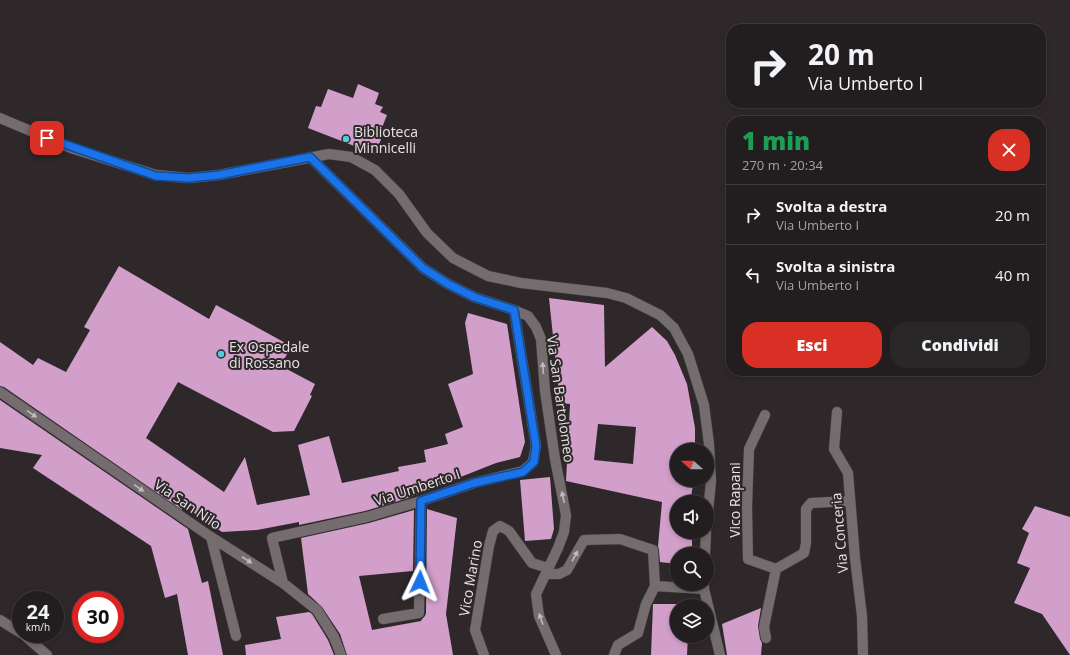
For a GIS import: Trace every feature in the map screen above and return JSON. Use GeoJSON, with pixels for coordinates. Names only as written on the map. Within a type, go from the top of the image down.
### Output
{"type":"FeatureCollection","features":[{"type":"Feature","properties":{"kind":"street"},"geometry":{"type":"LineString","coordinates":[[0,118],[71,148],[156,176],[189,178],[219,175],[329,154],[351,157],[375,170],[399,194],[427,233],[453,258],[488,276],[522,283],[607,293],[626,298],[660,315],[674,328],[688,354],[704,405],[709,444],[711,481],[710,495]]}},
{"type":"Feature","properties":{"kind":"street","name":"Via San Bartolomeo"},"geometry":{"type":"LineString","coordinates":[[310,157],[423,268],[448,284],[474,297],[528,316],[536,327],[541,339],[545,392],[566,515],[564,532],[558,548],[536,594],[539,616],[556,655]]}},
{"type":"Feature","properties":{"kind":"street","name":"Via Umberto I"},"geometry":{"type":"LineString","coordinates":[[283,583],[272,538],[367,517],[474,483],[523,472],[534,462],[536,446],[514,310]]}},
{"type":"Feature","properties":{"kind":"street","name":"Via San Nilo"},"geometry":{"type":"LineString","coordinates":[[0,392],[211,537],[283,583],[317,610],[334,637],[341,655]]}},
{"type":"Feature","properties":{"kind":"street","name":"Via Conceria"},"geometry":{"type":"LineString","coordinates":[[837,412],[834,449],[848,472],[855,558],[862,616],[863,655]]}},
{"type":"Feature","properties":{"kind":"street","name":"Vico Rapani"},"geometry":{"type":"LineString","coordinates":[[766,416],[749,449],[747,507],[748,559],[776,569]]}},
{"type":"Feature","properties":{"kind":"street"},"geometry":{"type":"LineString","coordinates":[[383,619],[419,613],[421,501]]}},
{"type":"Feature","properties":{"kind":"street"},"geometry":{"type":"LineString","coordinates":[[766,638],[764,627],[776,569],[804,553],[806,543],[806,509],[811,503],[850,502]]}},
{"type":"Feature","properties":{"kind":"street","name":"Vico Marino"},"geometry":{"type":"LineString","coordinates":[[484,655],[475,630],[489,546],[493,531],[500,526],[509,531],[532,563],[547,571]]}},
{"type":"Feature","properties":{"kind":"street"},"geometry":{"type":"LineString","coordinates":[[211,537],[236,636]]}},
{"type":"Feature","properties":{"kind":"street"},"geometry":{"type":"LineString","coordinates":[[547,571],[559,574],[567,570],[584,540],[620,539],[653,550],[655,586],[646,604],[638,633],[618,645],[614,655]]}},
{"type":"Feature","properties":{"kind":"street"},"geometry":{"type":"LineString","coordinates":[[655,586],[670,586]]}},
{"type":"Feature","properties":{"kind":"street"},"geometry":{"type":"LineString","coordinates":[[705,591],[720,655]]}},
{"type":"Feature","properties":{"kind":"street"},"geometry":{"type":"LineString","coordinates":[[0,620],[12,627]]}},
{"type":"Feature","properties":{"kind":"street"},"geometry":{"type":"LineString","coordinates":[[33,643],[47,655]]}},
{"type":"Feature","properties":{"kind":"building"},"geometry":{"type":"Polygon","coordinates":[[[358,84],[379,93],[375,104],[383,107],[380,112],[387,115],[381,130],[384,132],[375,154],[308,128],[316,106],[321,107],[328,89],[353,98],[358,84]]]}},
{"type":"Feature","properties":{"kind":"building"},"geometry":{"type":"Polygon","coordinates":[[[119,266],[209,319],[216,305],[291,346],[281,366],[315,384],[310,395],[312,396],[294,431],[273,432],[178,382],[146,438],[224,492],[245,457],[257,505],[310,495],[298,445],[329,436],[342,483],[399,471],[398,467],[426,462],[424,450],[448,444],[445,434],[463,427],[448,384],[473,374],[465,323],[468,313],[507,324],[525,442],[520,457],[496,463],[405,499],[365,511],[299,525],[299,522],[257,530],[222,532],[181,504],[182,510],[4,387],[0,386],[0,342],[33,365],[38,358],[66,372],[90,330],[84,327],[119,266]]]}},
{"type":"Feature","properties":{"kind":"building"},"geometry":{"type":"Polygon","coordinates":[[[549,298],[604,305],[605,367],[652,327],[667,341],[675,355],[687,384],[695,428],[695,443],[670,443],[670,487],[693,487],[691,495],[670,495],[670,539],[692,539],[692,547],[670,547],[670,563],[660,562],[658,546],[662,502],[566,481],[570,404],[560,403],[549,298]],[[598,424],[594,460],[633,464],[636,427],[598,424]]]}},
{"type":"Feature","properties":{"kind":"building"},"geometry":{"type":"Polygon","coordinates":[[[0,400],[188,529],[202,583],[208,581],[223,655],[188,655],[177,594],[165,598],[151,546],[33,468],[42,455],[0,448],[0,400]]]}},
{"type":"Feature","properties":{"kind":"building"},"geometry":{"type":"Polygon","coordinates":[[[550,477],[554,529],[551,539],[525,541],[520,480],[550,477]]]}},
{"type":"Feature","properties":{"kind":"building"},"geometry":{"type":"Polygon","coordinates":[[[1035,506],[1070,517],[1070,655],[1042,614],[1014,603],[1030,568],[1017,563],[1029,533],[1022,529],[1035,506]]]}},
{"type":"Feature","properties":{"kind":"building"},"geometry":{"type":"Polygon","coordinates":[[[427,509],[457,518],[446,614],[453,655],[347,655],[340,634],[322,607],[308,594],[301,538],[369,523],[414,510],[413,571],[359,576],[372,630],[421,621],[426,613],[427,509]]]}},
{"type":"Feature","properties":{"kind":"building"},"geometry":{"type":"Polygon","coordinates":[[[653,604],[670,604],[670,643],[688,643],[687,655],[651,655],[653,604]]]}},
{"type":"Feature","properties":{"kind":"building"},"geometry":{"type":"Polygon","coordinates":[[[761,608],[758,626],[762,643],[761,655],[727,655],[722,624],[761,608]]]}},
{"type":"Feature","properties":{"kind":"building"},"geometry":{"type":"Polygon","coordinates":[[[309,612],[312,614],[328,640],[334,655],[246,655],[245,645],[281,639],[276,617],[309,612]]]}},
{"type":"Feature","properties":{"kind":"place","name":"Biblioteca Minnicelli"},"geometry":{"type":"Point","coordinates":[346,139]}},
{"type":"Feature","properties":{"kind":"place","name":"Ex Ospedale di Rossano"},"geometry":{"type":"Point","coordinates":[221,354]}},
{"type":"Feature","properties":{"kind":"route"},"geometry":{"type":"LineString","coordinates":[[47,138],[71,148],[156,176],[189,178],[219,175],[310,157],[423,268],[448,284],[474,297],[514,310],[536,446],[534,462],[523,472],[474,483],[421,501],[420,582]]}}]}
